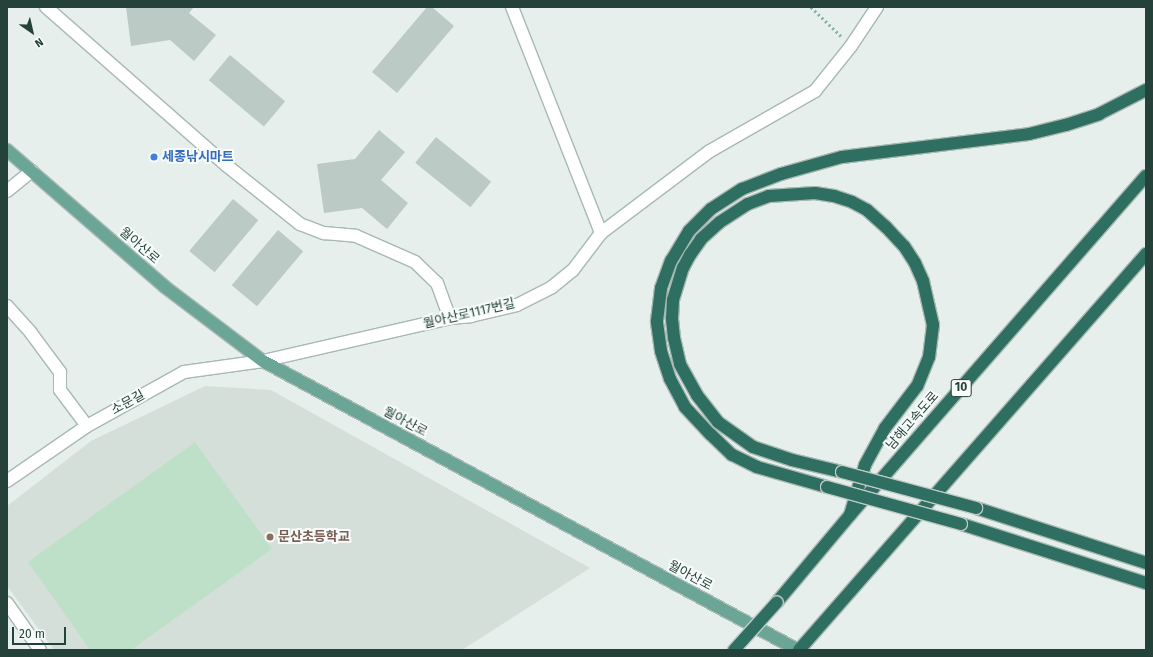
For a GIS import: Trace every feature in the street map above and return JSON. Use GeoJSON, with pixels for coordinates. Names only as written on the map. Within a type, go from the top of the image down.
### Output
{"type":"FeatureCollection","features":[{"type":"Feature","properties":{"kind":"highway"},"geometry":{"type":"LineString","coordinates":[[1146,90],[1099,114],[1066,125],[1044,130],[842,157],[780,174],[742,189],[711,209],[689,231],[671,261],[661,288],[657,321],[661,351],[670,379],[685,407],[732,455],[758,467],[962,524],[1146,583]]}},
{"type":"Feature","properties":{"kind":"highway","name":"남해고속도로"},"geometry":{"type":"LineString","coordinates":[[734,650],[1146,176]]}},
{"type":"Feature","properties":{"kind":"highway"},"geometry":{"type":"LineString","coordinates":[[850,515],[865,465],[885,428],[917,386],[929,357],[933,325],[923,281],[915,263],[904,246],[867,210],[852,202],[834,196],[815,193],[769,196],[748,204],[720,222],[701,239],[683,268],[673,300],[672,326],[680,364],[697,395],[718,422],[753,447],[792,460],[842,472],[976,508],[1146,563]]}},
{"type":"Feature","properties":{"kind":"highway"},"geometry":{"type":"LineString","coordinates":[[798,650],[1146,254]]}},
{"type":"Feature","properties":{"kind":"main road","name":"월아산로"},"geometry":{"type":"LineString","coordinates":[[7,150],[165,287],[263,361],[798,650]]}},
{"type":"Feature","properties":{"kind":"street"},"geometry":{"type":"LineString","coordinates":[[46,7],[226,165],[300,224],[324,233],[356,236],[414,262],[437,283],[450,318]]}},
{"type":"Feature","properties":{"kind":"street"},"geometry":{"type":"LineString","coordinates":[[512,7],[600,233]]}},
{"type":"Feature","properties":{"kind":"street","name":"월아산로1117번길"},"geometry":{"type":"LineString","coordinates":[[263,361],[450,318],[471,316],[517,305],[552,287],[573,270],[600,233],[710,151],[815,90],[851,46],[877,7]]}},
{"type":"Feature","properties":{"kind":"street"},"geometry":{"type":"LineString","coordinates":[[7,191],[32,171]]}},
{"type":"Feature","properties":{"kind":"street"},"geometry":{"type":"LineString","coordinates":[[7,306],[31,333],[60,372],[60,390],[87,426]]}},
{"type":"Feature","properties":{"kind":"street","name":"소문길"},"geometry":{"type":"LineString","coordinates":[[7,481],[87,426],[184,372],[263,361]]}},
{"type":"Feature","properties":{"kind":"street"},"geometry":{"type":"LineString","coordinates":[[7,603],[40,650]]}},
{"type":"Feature","properties":{"kind":"path"},"geometry":{"type":"LineString","coordinates":[[811,7],[851,46]]}},
{"type":"Feature","properties":{"kind":"shaded area","name":"문산초등학교"},"geometry":{"type":"Polygon","coordinates":[[[205,386],[271,390],[590,568],[462,650],[54,650],[7,586],[7,506],[91,441],[205,386]]]}},
{"type":"Feature","properties":{"kind":"green space"},"geometry":{"type":"Polygon","coordinates":[[[195,442],[272,549],[131,650],[90,650],[28,562],[195,442]]]}},
{"type":"Feature","properties":{"kind":"building"},"geometry":{"type":"Polygon","coordinates":[[[126,7],[194,7],[189,13],[216,35],[194,61],[170,40],[131,46],[126,7]]]}},
{"type":"Feature","properties":{"kind":"building"},"geometry":{"type":"Polygon","coordinates":[[[427,7],[432,7],[454,26],[397,93],[372,72],[427,7]]]}},
{"type":"Feature","properties":{"kind":"building"},"geometry":{"type":"Polygon","coordinates":[[[230,55],[285,101],[264,127],[209,80],[230,55]]]}},
{"type":"Feature","properties":{"kind":"building"},"geometry":{"type":"Polygon","coordinates":[[[379,130],[405,152],[381,180],[408,203],[387,229],[362,208],[324,213],[317,164],[355,159],[379,130]]]}},
{"type":"Feature","properties":{"kind":"building"},"geometry":{"type":"Polygon","coordinates":[[[436,137],[491,182],[470,207],[415,163],[436,137]]]}},
{"type":"Feature","properties":{"kind":"building"},"geometry":{"type":"Polygon","coordinates":[[[233,199],[258,220],[215,272],[189,251],[233,199]]]}},
{"type":"Feature","properties":{"kind":"building"},"geometry":{"type":"Polygon","coordinates":[[[278,230],[303,251],[257,306],[232,285],[278,230]]]}},
{"type":"Feature","properties":{"kind":"place","name":"세종낚시마트"},"geometry":{"type":"Point","coordinates":[154,157]}},
{"type":"Feature","properties":{"kind":"place","name":"문산초등학교"},"geometry":{"type":"Point","coordinates":[270,537]}}]}
